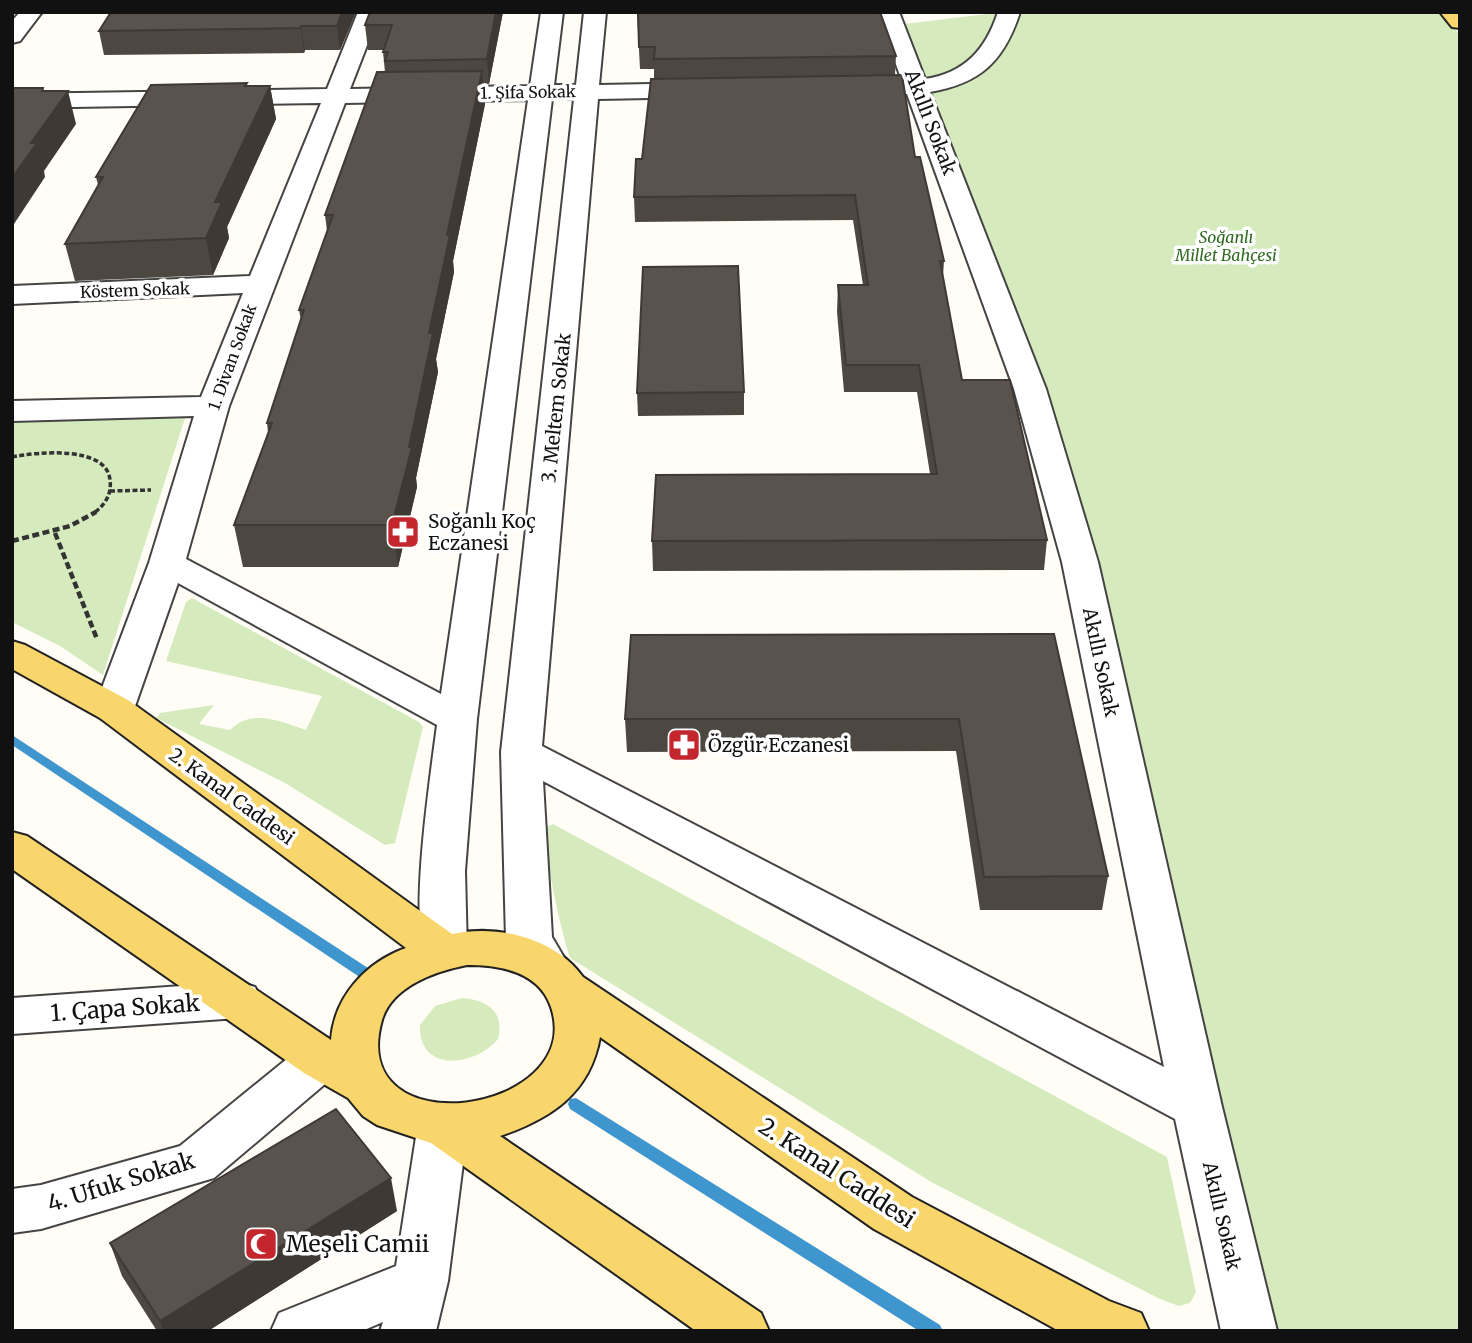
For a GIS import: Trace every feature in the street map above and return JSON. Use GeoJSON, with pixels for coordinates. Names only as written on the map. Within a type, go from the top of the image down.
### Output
{"type":"FeatureCollection","features":[{"type":"Feature","properties":{"kind":"main road"},"geometry":{"type":"LineString","coordinates":[[1451,12],[1460,22]]}},
{"type":"Feature","properties":{"kind":"main road","name":"2. Kanal Caddesi"},"geometry":{"type":"LineString","coordinates":[[12,653],[114,709],[444,952]]}},
{"type":"Feature","properties":{"kind":"main road"},"geometry":{"type":"LineString","coordinates":[[12,847],[321,1059],[366,1084]]}},
{"type":"Feature","properties":{"kind":"main road"},"geometry":{"type":"LineString","coordinates":[[443,1124],[491,1119],[523,1106],[551,1086],[569,1062],[578,1035],[577,1009],[557,978],[523,954],[495,948],[467,948],[444,952],[404,967],[376,990],[358,1018],[352,1048],[360,1077],[381,1102],[399,1112],[443,1124],[741,1331]]}},
{"type":"Feature","properties":{"kind":"main road","name":"2. Kanal Caddesi"},"geometry":{"type":"LineString","coordinates":[[557,978],[893,1213],[1091,1320],[1121,1331]]}},
{"type":"Feature","properties":{"kind":"street"},"geometry":{"type":"LineString","coordinates":[[12,36],[31,12]]}},
{"type":"Feature","properties":{"kind":"street","name":"1. Divan Sokak"},"geometry":{"type":"LineString","coordinates":[[114,709],[167,563],[213,406],[258,284],[369,12]]}},
{"type":"Feature","properties":{"kind":"street"},"geometry":{"type":"LineString","coordinates":[[444,952],[443,871],[457,719],[552,12]]}},
{"type":"Feature","properties":{"kind":"street","name":"3. Meltem Sokak"},"geometry":{"type":"LineString","coordinates":[[557,978],[529,939],[521,752],[594,12]]}},
{"type":"Feature","properties":{"kind":"street","name":"Akıllı Sokak"},"geometry":{"type":"LineString","coordinates":[[888,12],[1030,389],[1080,562],[1197,1107],[1249,1331]]}},
{"type":"Feature","properties":{"kind":"street"},"geometry":{"type":"LineString","coordinates":[[863,88],[918,88],[953,81],[973,70],[987,56],[1005,27],[1009,12]]}},
{"type":"Feature","properties":{"kind":"street","name":"1. Şifa Sokak"},"geometry":{"type":"LineString","coordinates":[[12,101],[726,90]]}},
{"type":"Feature","properties":{"kind":"street","name":"Köstem Sokak"},"geometry":{"type":"LineString","coordinates":[[17,296],[258,284]]}},
{"type":"Feature","properties":{"kind":"street"},"geometry":{"type":"LineString","coordinates":[[12,411],[213,406]]}},
{"type":"Feature","properties":{"kind":"street"},"geometry":{"type":"LineString","coordinates":[[167,563],[457,719]]}},
{"type":"Feature","properties":{"kind":"street"},"geometry":{"type":"LineString","coordinates":[[521,752],[1197,1107]]}},
{"type":"Feature","properties":{"kind":"street","name":"1. Çapa Sokak"},"geometry":{"type":"LineString","coordinates":[[12,1016],[238,1000]]}},
{"type":"Feature","properties":{"kind":"street","name":"4. Ufuk Sokak"},"geometry":{"type":"LineString","coordinates":[[12,1211],[41,1207],[196,1163],[321,1059]]}},
{"type":"Feature","properties":{"kind":"street"},"geometry":{"type":"LineString","coordinates":[[299,1331],[415,1306],[443,1124]]}},
{"type":"Feature","properties":{"kind":"path"},"geometry":{"type":"LineString","coordinates":[[12,457],[53,452],[78,454],[97,462],[109,474],[111,488],[103,504],[86,519],[55,533],[12,541]]}},
{"type":"Feature","properties":{"kind":"path"},"geometry":{"type":"LineString","coordinates":[[55,533],[99,642]]}},
{"type":"Feature","properties":{"kind":"green space","name":"Soğanlı Millet Bahçesi"},"geometry":{"type":"Polygon","coordinates":[[[1004,12],[1439,12],[1460,35],[1460,1331],[1265,1331],[1108,637],[960,181],[904,24],[1004,12]]]}},
{"type":"Feature","properties":{"kind":"green space"},"geometry":{"type":"Polygon","coordinates":[[[186,415],[103,675],[60,646],[12,622],[12,420],[186,415]]]}},
{"type":"Feature","properties":{"kind":"green space"},"geometry":{"type":"Polygon","coordinates":[[[192,598],[419,722],[423,727],[395,843],[385,845],[285,783],[156,718],[160,713],[214,705],[199,724],[230,730],[247,719],[267,718],[306,730],[322,696],[166,661],[186,602],[192,598]]]}},
{"type":"Feature","properties":{"kind":"green space"},"geometry":{"type":"Polygon","coordinates":[[[553,824],[1167,1157],[1196,1292],[1190,1303],[1179,1306],[1160,1299],[933,1183],[570,958],[548,857],[546,827],[553,824]]]}},
{"type":"Feature","properties":{"kind":"green space"},"geometry":{"type":"Polygon","coordinates":[[[462,998],[479,1001],[492,1009],[499,1021],[498,1039],[488,1048],[463,1060],[438,1058],[428,1051],[422,1041],[420,1025],[435,1006],[462,998]]]}},
{"type":"Feature","properties":{"kind":"building"},"geometry":{"type":"Polygon","coordinates":[[[111,12],[342,12],[337,26],[99,31],[111,12]]]}},
{"type":"Feature","properties":{"kind":"building"},"geometry":{"type":"Polygon","coordinates":[[[370,12],[496,12],[487,59],[385,61],[388,52],[383,52],[392,25],[365,25],[370,12]]]}},
{"type":"Feature","properties":{"kind":"building"},"geometry":{"type":"Polygon","coordinates":[[[638,12],[880,12],[896,56],[654,59],[655,47],[639,47],[638,12]]]}},
{"type":"Feature","properties":{"kind":"building"},"geometry":{"type":"Polygon","coordinates":[[[482,71],[447,235],[450,235],[429,333],[433,333],[409,447],[412,447],[392,525],[234,525],[272,423],[267,423],[304,310],[299,310],[333,215],[325,215],[377,72],[482,71]]]}},
{"type":"Feature","properties":{"kind":"building"},"geometry":{"type":"Polygon","coordinates":[[[902,75],[915,157],[920,157],[944,261],[940,261],[962,380],[1010,380],[1047,540],[652,541],[656,475],[937,474],[919,365],[846,365],[838,285],[868,285],[855,195],[634,197],[636,159],[642,159],[651,79],[902,75]]]}},
{"type":"Feature","properties":{"kind":"building"},"geometry":{"type":"Polygon","coordinates":[[[247,83],[245,86],[270,86],[215,202],[222,202],[206,238],[65,244],[103,177],[96,177],[151,85],[247,83]]]}},
{"type":"Feature","properties":{"kind":"building"},"geometry":{"type":"Polygon","coordinates":[[[12,88],[68,91],[31,143],[37,143],[12,178],[12,88]]]}},
{"type":"Feature","properties":{"kind":"building"},"geometry":{"type":"Polygon","coordinates":[[[738,266],[744,392],[637,393],[643,267],[738,266]]]}},
{"type":"Feature","properties":{"kind":"building"},"geometry":{"type":"Polygon","coordinates":[[[1054,634],[1108,876],[984,877],[959,719],[625,719],[631,635],[1054,634]]]}},
{"type":"Feature","properties":{"kind":"building"},"geometry":{"type":"Polygon","coordinates":[[[336,1109],[391,1178],[160,1321],[110,1243],[336,1109]]]}},
{"type":"Feature","properties":{"kind":"waterway"},"geometry":{"type":"LineString","coordinates":[[12,739],[366,974]]}},
{"type":"Feature","properties":{"kind":"waterway"},"geometry":{"type":"LineString","coordinates":[[576,1104],[934,1331]]}},
{"type":"Feature","properties":{"kind":"place","name":"Soğanlı Koç Eczanesi"},"geometry":{"type":"Point","coordinates":[403,532]}},
{"type":"Feature","properties":{"kind":"place","name":"Özgür Eczanesi"},"geometry":{"type":"Point","coordinates":[684,745]}},
{"type":"Feature","properties":{"kind":"place","name":"Meşeli Camii"},"geometry":{"type":"Point","coordinates":[261,1244]}}]}
